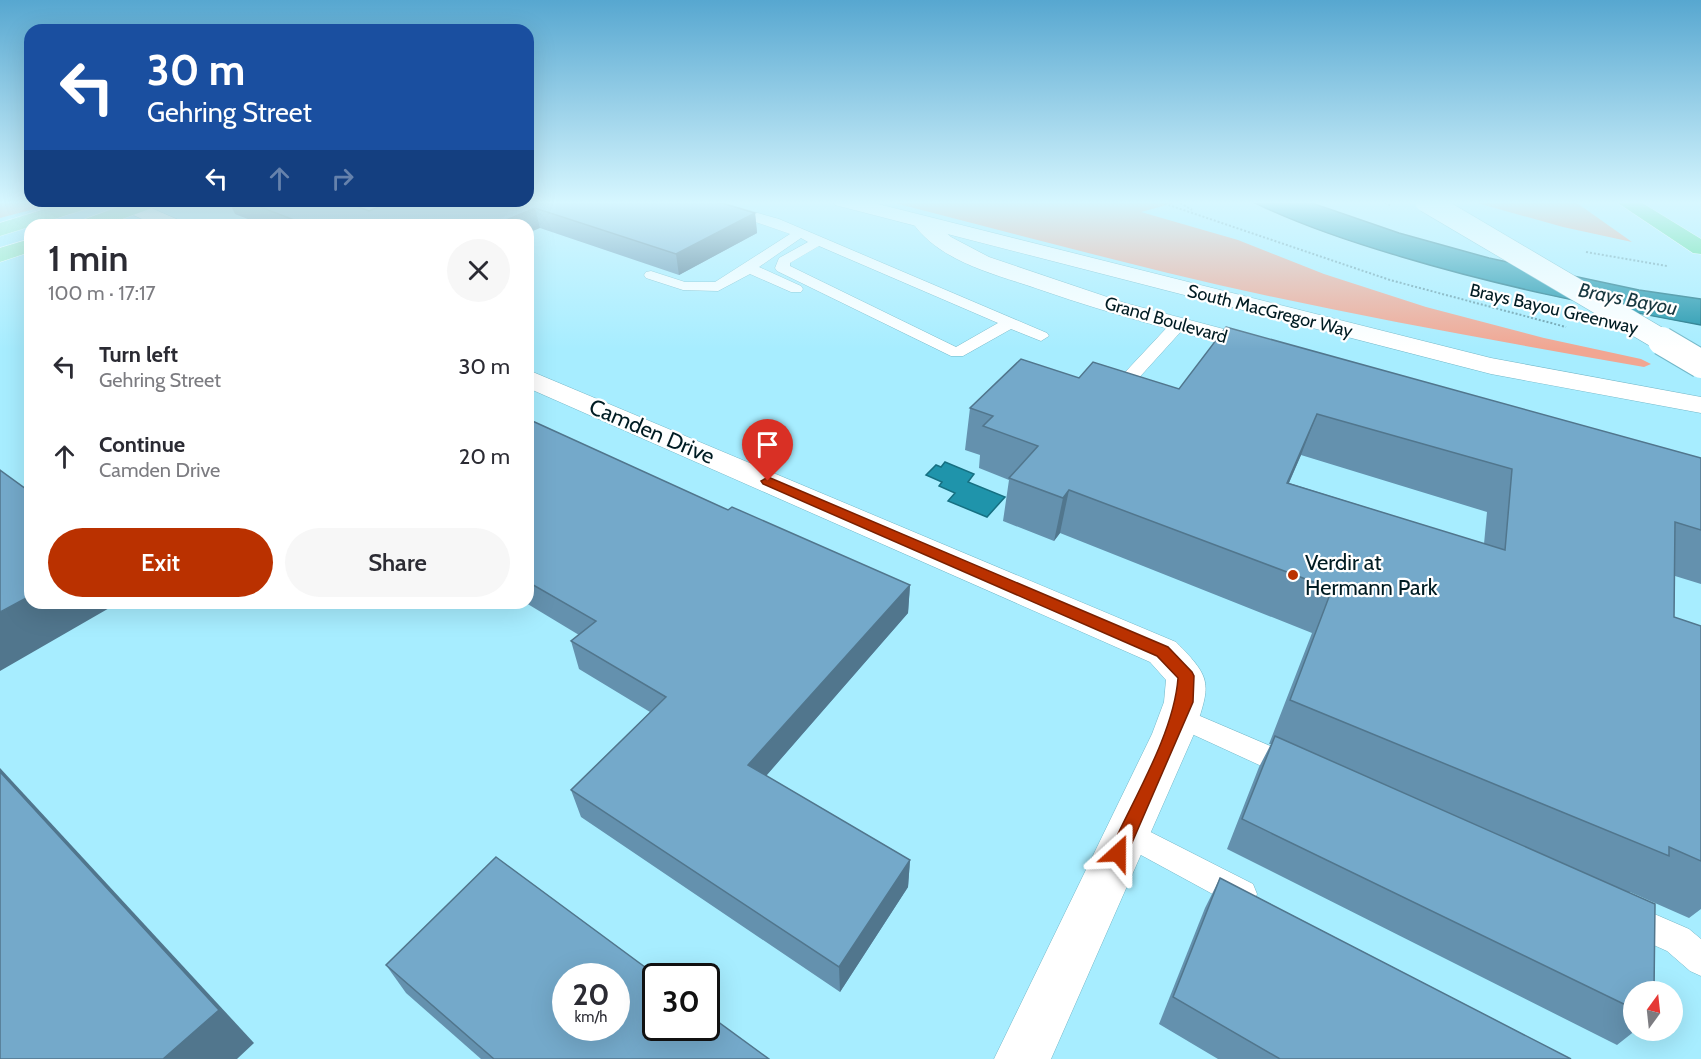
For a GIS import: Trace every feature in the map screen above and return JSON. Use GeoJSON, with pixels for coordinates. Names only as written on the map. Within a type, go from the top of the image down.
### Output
{"type":"FeatureCollection","features":[{"type":"Feature","properties":{"kind":"street","name":"Grand Boulevard"},"geometry":{"type":"LineString","coordinates":[[958,250],[981,262],[1075,294],[1282,352]]}},
{"type":"Feature","properties":{"kind":"street","name":"South MacGregor Way"},"geometry":{"type":"LineString","coordinates":[[1034,250],[1491,366],[1701,405]]}},
{"type":"Feature","properties":{"kind":"street"},"geometry":{"type":"LineString","coordinates":[[1509,250],[1701,364]]}},
{"type":"Feature","properties":{"kind":"street","name":"Camden Drive"},"geometry":{"type":"LineString","coordinates":[[534,381],[1162,651],[1186,676],[1185,702],[1179,717]]}},
{"type":"Feature","properties":{"kind":"street"},"geometry":{"type":"LineString","coordinates":[[1021,1059],[1036,1034],[1179,717]]}},
{"type":"Feature","properties":{"kind":"lane"},"geometry":{"type":"LineString","coordinates":[[651,275],[683,286],[718,286],[775,250]]}},
{"type":"Feature","properties":{"kind":"lane"},"geometry":{"type":"LineString","coordinates":[[803,250],[784,261],[782,268],[864,306],[880,319]]}},
{"type":"Feature","properties":{"kind":"lane"},"geometry":{"type":"LineString","coordinates":[[841,250],[1041,336]]}},
{"type":"Feature","properties":{"kind":"lane"},"geometry":{"type":"LineString","coordinates":[[749,268],[850,314],[880,319],[957,353],[1010,323]]}},
{"type":"Feature","properties":{"kind":"lane"},"geometry":{"type":"LineString","coordinates":[[1121,387],[1179,324]]}},
{"type":"Feature","properties":{"kind":"lane"},"geometry":{"type":"LineString","coordinates":[[1179,717],[1320,780]]}},
{"type":"Feature","properties":{"kind":"lane"},"geometry":{"type":"LineString","coordinates":[[1127,833],[1263,905]]}},
{"type":"Feature","properties":{"kind":"lane"},"geometry":{"type":"LineString","coordinates":[[1602,906],[1678,940],[1701,960]]}},
{"type":"Feature","properties":{"kind":"path","name":"Brays Bayou Greenway"},"geometry":{"type":"LineString","coordinates":[[1295,250],[1385,280],[1575,329]]}},
{"type":"Feature","properties":{"kind":"shaded area"},"geometry":{"type":"Polygon","coordinates":[[[1080,250],[1264,250],[1324,274],[1426,307],[1544,338],[1641,359],[1651,364],[1644,367],[1465,335],[1286,300],[1080,250]]]}},
{"type":"Feature","properties":{"kind":"water","name":"Brays Bayou"},"geometry":{"type":"Polygon","coordinates":[[[1381,250],[1462,250],[1639,290],[1701,299],[1701,325],[1625,311],[1476,278],[1381,250]]]}},
{"type":"Feature","properties":{"kind":"water"},"geometry":{"type":"Polygon","coordinates":[[[945,462],[974,474],[968,482],[1005,497],[987,517],[948,501],[955,493],[939,486],[942,482],[926,475],[936,465],[941,467],[945,462]]]}},
{"type":"Feature","properties":{"kind":"building"},"geometry":{"type":"Polygon","coordinates":[[[665,250],[683,250],[676,254],[665,250]]]}},
{"type":"Feature","properties":{"kind":"building"},"geometry":{"type":"Polygon","coordinates":[[[1226,327],[1701,458],[1701,530],[1675,522],[1674,617],[1701,626],[1701,861],[1669,847],[1669,856],[1290,700],[1332,589],[1069,490],[1063,498],[1009,478],[1038,446],[983,426],[993,416],[970,408],[1021,359],[1079,378],[1093,362],[1179,389],[1226,327]],[[1317,414],[1287,483],[1505,550],[1512,469],[1317,414]]]}},
{"type":"Feature","properties":{"kind":"building"},"geometry":{"type":"Polygon","coordinates":[[[534,422],[728,510],[732,507],[910,585],[748,765],[910,860],[839,967],[571,790],[666,697],[571,641],[596,621],[534,585],[534,422]]]}},
{"type":"Feature","properties":{"kind":"building"},"geometry":{"type":"Polygon","coordinates":[[[0,470],[24,488],[24,599],[0,612],[0,470]]]}},
{"type":"Feature","properties":{"kind":"building"},"geometry":{"type":"Polygon","coordinates":[[[1275,736],[1655,904],[1654,981],[1623,981],[1623,1004],[1242,819],[1275,736]]]}},
{"type":"Feature","properties":{"kind":"building"},"geometry":{"type":"Polygon","coordinates":[[[0,772],[219,1010],[163,1059],[0,1059],[0,772]]]}},
{"type":"Feature","properties":{"kind":"building"},"geometry":{"type":"Polygon","coordinates":[[[496,857],[642,965],[642,1041],[720,1041],[720,1023],[769,1059],[494,1059],[386,965],[496,857]]]}},
{"type":"Feature","properties":{"kind":"building"},"geometry":{"type":"Polygon","coordinates":[[[1220,878],[1571,1059],[1280,1059],[1173,997],[1220,878]]]}},
{"type":"Feature","properties":{"kind":"place","name":"Verdir at Hermann Park"},"geometry":{"type":"Point","coordinates":[1293,575]}},
{"type":"Feature","properties":{"kind":"route"},"geometry":{"type":"LineString","coordinates":[[768,481],[1162,651],[1186,676],[1185,702],[1173,734],[1118,853]]}}]}
